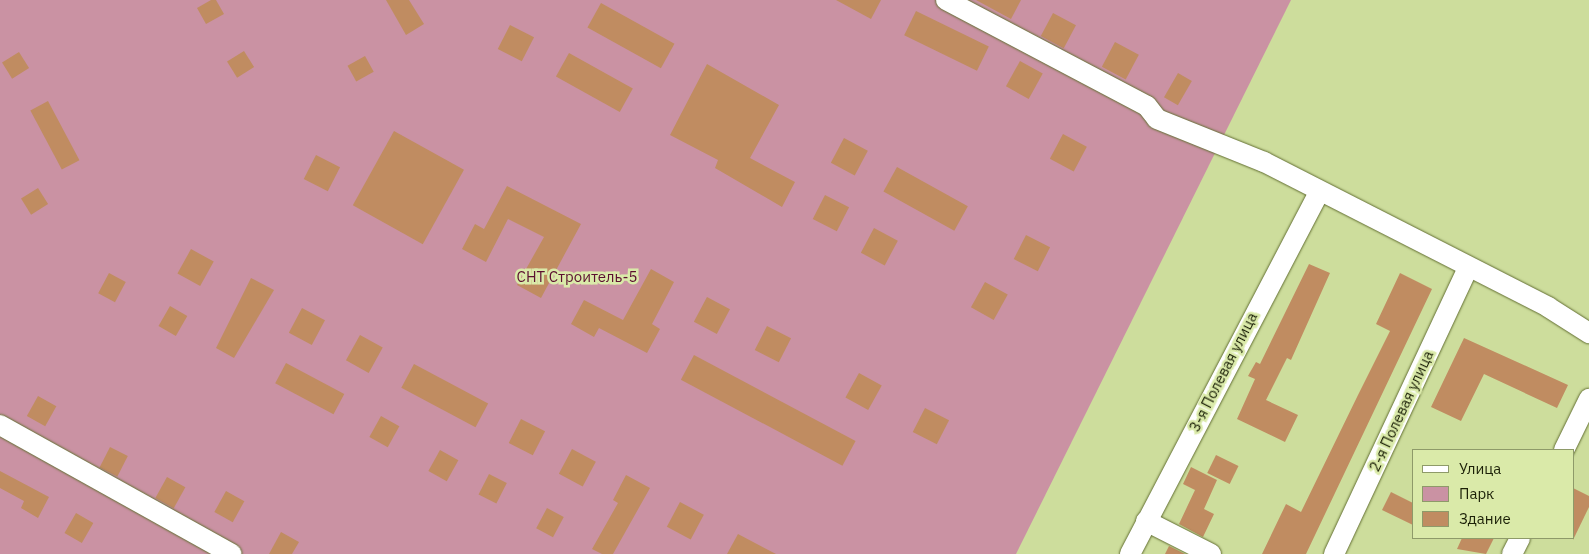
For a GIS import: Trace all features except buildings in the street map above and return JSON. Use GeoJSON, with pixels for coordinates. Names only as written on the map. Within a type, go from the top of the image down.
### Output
{"type":"FeatureCollection","features":[{"type":"Feature","properties":{"kind":"street"},"geometry":{"type":"LineString","coordinates":[[946,0],[1147,106],[1157,119],[1218,140],[1468,268],[1589,333]]}},
{"type":"Feature","properties":{"kind":"street","name":"3-я Полевая улица"},"geometry":{"type":"LineString","coordinates":[[1130,554],[1319,192]]}},
{"type":"Feature","properties":{"kind":"street","name":"2-я Полевая улица"},"geometry":{"type":"LineString","coordinates":[[1334,554],[1468,268]]}},
{"type":"Feature","properties":{"kind":"street"},"geometry":{"type":"LineString","coordinates":[[1564,449],[1589,399]]}},
{"type":"Feature","properties":{"kind":"street"},"geometry":{"type":"LineString","coordinates":[[0,426],[232,554]]}},
{"type":"Feature","properties":{"kind":"street"},"geometry":{"type":"LineString","coordinates":[[1146,522],[1211,554]]}},
{"type":"Feature","properties":{"kind":"street"},"geometry":{"type":"LineString","coordinates":[[1512,554],[1520,539]]}},
{"type":"Feature","properties":{"kind":"green space","name":"СНТ Строитель-5"},"geometry":{"type":"Polygon","coordinates":[[[0,0],[1291,0],[1016,554],[0,554],[0,0]]]}}]}
